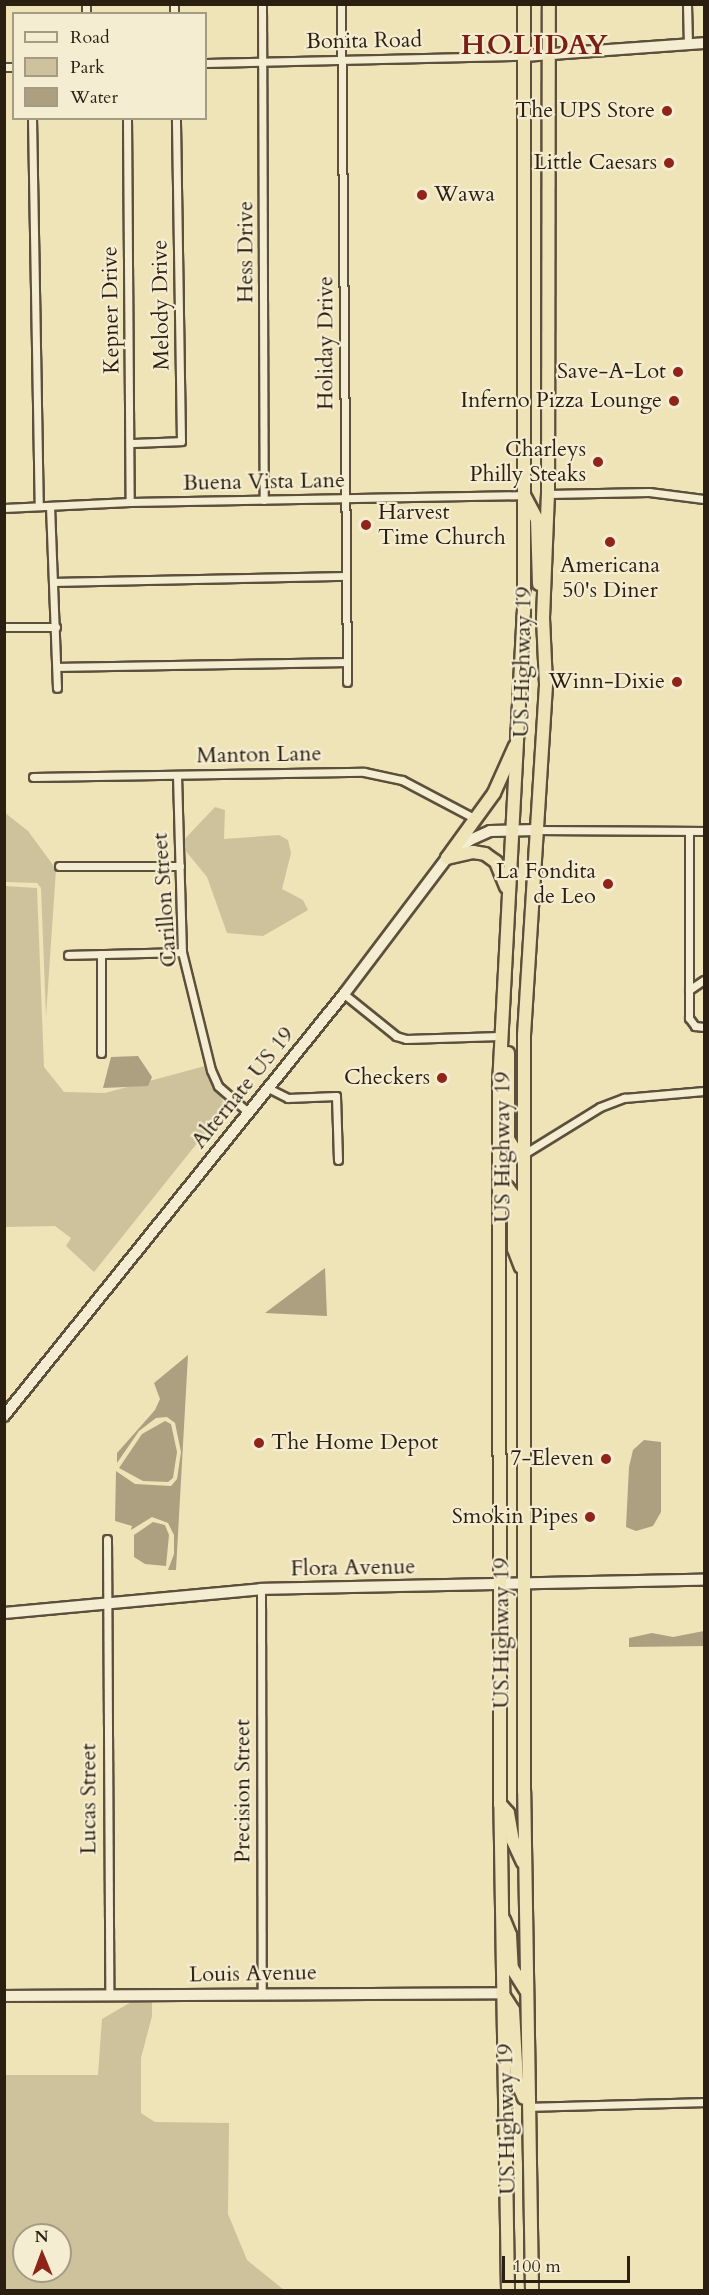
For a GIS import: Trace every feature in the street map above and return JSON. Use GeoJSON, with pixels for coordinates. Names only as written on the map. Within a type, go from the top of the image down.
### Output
{"type":"FeatureCollection","features":[{"type":"Feature","properties":{"kind":"highway","name":"US Highway 19"},"geometry":{"type":"LineString","coordinates":[[508,2290],[500,1804],[500,1036],[519,733],[524,495],[524,4]]}},
{"type":"Feature","properties":{"kind":"highway","name":"US Highway 19"},"geometry":{"type":"LineString","coordinates":[[532,2290],[524,1865],[525,987],[546,684],[543,618],[549,494],[549,4]]}},
{"type":"Feature","properties":{"kind":"highway"},"geometry":{"type":"LineString","coordinates":[[524,495],[537,519],[543,618]]}},
{"type":"Feature","properties":{"kind":"highway"},"geometry":{"type":"LineString","coordinates":[[447,858],[494,793],[519,733]]}},
{"type":"Feature","properties":{"kind":"highway"},"geometry":{"type":"LineString","coordinates":[[447,858],[472,852],[491,857],[501,871],[508,895]]}},
{"type":"Feature","properties":{"kind":"highway"},"geometry":{"type":"LineString","coordinates":[[501,1003],[508,1050],[508,1139],[511,1147],[524,1154]]}},
{"type":"Feature","properties":{"kind":"highway"},"geometry":{"type":"LineString","coordinates":[[500,1186],[507,1187],[513,1196],[514,1249],[524,1273]]}},
{"type":"Feature","properties":{"kind":"highway"},"geometry":{"type":"LineString","coordinates":[[500,1804],[508,1813],[513,1841],[524,1865]]}},
{"type":"Feature","properties":{"kind":"highway"},"geometry":{"type":"LineString","coordinates":[[501,1913],[510,1935],[515,1978],[526,1990]]}},
{"type":"Feature","properties":{"kind":"highway"},"geometry":{"type":"LineString","coordinates":[[502,1993],[509,1999],[513,2010],[518,2080],[528,2107]]}},
{"type":"Feature","properties":{"kind":"street","name":"Hess Drive"},"geometry":{"type":"LineString","coordinates":[[262,4],[264,500]]}},
{"type":"Feature","properties":{"kind":"street","name":"Holiday Drive"},"geometry":{"type":"LineString","coordinates":[[342,4],[344,576],[347,682]]}},
{"type":"Feature","properties":{"kind":"street"},"geometry":{"type":"LineString","coordinates":[[687,4],[688,44]]}},
{"type":"Feature","properties":{"kind":"street"},"geometry":{"type":"LineString","coordinates":[[524,56],[549,52],[705,43]]}},
{"type":"Feature","properties":{"kind":"street","name":"Bonita Road"},"geometry":{"type":"LineString","coordinates":[[207,63],[524,56]]}},
{"type":"Feature","properties":{"kind":"street"},"geometry":{"type":"LineString","coordinates":[[32,120],[39,506]]}},
{"type":"Feature","properties":{"kind":"street","name":"Kepner Drive"},"geometry":{"type":"LineString","coordinates":[[126,120],[130,502]]}},
{"type":"Feature","properties":{"kind":"street","name":"Melody Drive"},"geometry":{"type":"LineString","coordinates":[[130,443],[181,441],[176,120]]}},
{"type":"Feature","properties":{"kind":"street"},"geometry":{"type":"LineString","coordinates":[[549,494],[649,492],[705,499]]}},
{"type":"Feature","properties":{"kind":"street","name":"Buena Vista Lane"},"geometry":{"type":"LineString","coordinates":[[4,508],[130,502],[345,500],[524,495]]}},
{"type":"Feature","properties":{"kind":"street"},"geometry":{"type":"LineString","coordinates":[[50,506],[55,582],[57,688]]}},
{"type":"Feature","properties":{"kind":"street"},"geometry":{"type":"LineString","coordinates":[[55,582],[344,576]]}},
{"type":"Feature","properties":{"kind":"street"},"geometry":{"type":"LineString","coordinates":[[4,627],[56,627]]}},
{"type":"Feature","properties":{"kind":"street"},"geometry":{"type":"LineString","coordinates":[[57,667],[346,662]]}},
{"type":"Feature","properties":{"kind":"street","name":"Carillon Street"},"geometry":{"type":"LineString","coordinates":[[177,774],[182,952],[211,1070],[218,1086],[249,1113]]}},
{"type":"Feature","properties":{"kind":"street","name":"Manton Lane"},"geometry":{"type":"LineString","coordinates":[[33,777],[380,774],[402,780],[476,819]]}},
{"type":"Feature","properties":{"kind":"street"},"geometry":{"type":"LineString","coordinates":[[537,830],[705,831]]}},
{"type":"Feature","properties":{"kind":"street","name":"Alternate US 19"},"geometry":{"type":"LineString","coordinates":[[4,1416],[344,994],[447,858],[482,834],[537,830]]}},
{"type":"Feature","properties":{"kind":"street"},"geometry":{"type":"LineString","coordinates":[[689,832],[689,1018],[695,1026],[704,1027]]}},
{"type":"Feature","properties":{"kind":"street"},"geometry":{"type":"LineString","coordinates":[[59,866],[180,866]]}},
{"type":"Feature","properties":{"kind":"street"},"geometry":{"type":"LineString","coordinates":[[69,955],[182,952]]}},
{"type":"Feature","properties":{"kind":"street"},"geometry":{"type":"LineString","coordinates":[[101,954],[101,1053]]}},
{"type":"Feature","properties":{"kind":"street"},"geometry":{"type":"LineString","coordinates":[[689,990],[705,980]]}},
{"type":"Feature","properties":{"kind":"street"},"geometry":{"type":"LineString","coordinates":[[344,994],[401,1038],[500,1036]]}},
{"type":"Feature","properties":{"kind":"street"},"geometry":{"type":"LineString","coordinates":[[268,1088],[286,1098],[336,1096],[338,1160]]}},
{"type":"Feature","properties":{"kind":"street"},"geometry":{"type":"LineString","coordinates":[[524,1154],[600,1107],[624,1098],[705,1091]]}},
{"type":"Feature","properties":{"kind":"street","name":"Lucas Street"},"geometry":{"type":"LineString","coordinates":[[106,1539],[109,1996]]}},
{"type":"Feature","properties":{"kind":"street","name":"Flora Avenue"},"geometry":{"type":"LineString","coordinates":[[4,1613],[261,1590],[705,1580]]}},
{"type":"Feature","properties":{"kind":"street","name":"Precision Street"},"geometry":{"type":"LineString","coordinates":[[261,1590],[262,1993]]}},
{"type":"Feature","properties":{"kind":"street","name":"Louis Avenue"},"geometry":{"type":"LineString","coordinates":[[4,1996],[502,1993]]}},
{"type":"Feature","properties":{"kind":"street"},"geometry":{"type":"LineString","coordinates":[[528,2107],[705,2102]]}},
{"type":"Feature","properties":{"kind":"green space"},"geometry":{"type":"Polygon","coordinates":[[[215,807],[225,810],[224,839],[279,835],[288,840],[291,853],[282,889],[303,900],[308,910],[263,936],[227,933],[207,877],[180,844],[215,807]]]}},
{"type":"Feature","properties":{"kind":"green space"},"geometry":{"type":"Polygon","coordinates":[[[4,812],[28,831],[56,869],[46,1017],[41,888],[37,883],[5,882],[4,812]]]}},
{"type":"Feature","properties":{"kind":"green space"},"geometry":{"type":"Polygon","coordinates":[[[5,886],[37,888],[44,1067],[64,1092],[105,1093],[205,1066],[226,1107],[94,1272],[66,1246],[71,1238],[55,1226],[5,1227],[5,886]]]}},
{"type":"Feature","properties":{"kind":"green space"},"geometry":{"type":"Polygon","coordinates":[[[133,2001],[152,2001],[152,2016],[141,2058],[141,2113],[155,2122],[229,2123],[228,2214],[247,2260],[284,2290],[5,2290],[5,2075],[98,2075],[102,2019],[133,2001]]]}},
{"type":"Feature","properties":{"kind":"water"},"geometry":{"type":"Polygon","coordinates":[[[138,1056],[152,1077],[148,1086],[103,1088],[111,1057],[138,1056]]]}},
{"type":"Feature","properties":{"kind":"water"},"geometry":{"type":"Polygon","coordinates":[[[325,1268],[327,1316],[265,1313],[325,1268]]]}},
{"type":"Feature","properties":{"kind":"water"},"geometry":{"type":"Polygon","coordinates":[[[188,1355],[176,1570],[168,1570],[174,1554],[174,1535],[168,1523],[152,1517],[131,1530],[132,1526],[115,1521],[116,1471],[135,1484],[171,1486],[177,1479],[181,1452],[175,1423],[167,1417],[156,1418],[139,1431],[117,1463],[117,1453],[155,1410],[160,1399],[154,1383],[188,1355]]]}},
{"type":"Feature","properties":{"kind":"water"},"geometry":{"type":"Polygon","coordinates":[[[165,1421],[171,1424],[177,1452],[173,1478],[168,1482],[143,1481],[119,1468],[142,1434],[165,1421]]]}},
{"type":"Feature","properties":{"kind":"water"},"geometry":{"type":"Polygon","coordinates":[[[644,1440],[661,1442],[661,1512],[653,1526],[636,1531],[626,1527],[629,1467],[633,1450],[644,1440]]]}},
{"type":"Feature","properties":{"kind":"water"},"geometry":{"type":"Polygon","coordinates":[[[153,1522],[165,1525],[169,1535],[166,1566],[145,1564],[134,1557],[134,1535],[153,1522]]]}},
{"type":"Feature","properties":{"kind":"water"},"geometry":{"type":"Polygon","coordinates":[[[704,1631],[704,1646],[629,1647],[629,1638],[652,1633],[673,1637],[704,1631]]]}},
{"type":"Feature","properties":{"kind":"place","name":"The UPS Store"},"geometry":{"type":"Point","coordinates":[667,111]}},
{"type":"Feature","properties":{"kind":"place","name":"Little Caesars"},"geometry":{"type":"Point","coordinates":[669,163]}},
{"type":"Feature","properties":{"kind":"place","name":"Wawa"},"geometry":{"type":"Point","coordinates":[422,195]}},
{"type":"Feature","properties":{"kind":"place","name":"Save-A-Lot"},"geometry":{"type":"Point","coordinates":[678,372]}},
{"type":"Feature","properties":{"kind":"place","name":"Inferno Pizza Lounge"},"geometry":{"type":"Point","coordinates":[674,401]}},
{"type":"Feature","properties":{"kind":"place","name":"Charleys Philly Steaks"},"geometry":{"type":"Point","coordinates":[598,462]}},
{"type":"Feature","properties":{"kind":"place","name":"Harvest Time Church"},"geometry":{"type":"Point","coordinates":[366,525]}},
{"type":"Feature","properties":{"kind":"place","name":"Americana 50's Diner"},"geometry":{"type":"Point","coordinates":[610,542]}},
{"type":"Feature","properties":{"kind":"place","name":"Winn-Dixie"},"geometry":{"type":"Point","coordinates":[677,682]}},
{"type":"Feature","properties":{"kind":"place","name":"La Fondita de Leo"},"geometry":{"type":"Point","coordinates":[608,884]}},
{"type":"Feature","properties":{"kind":"place","name":"Checkers"},"geometry":{"type":"Point","coordinates":[442,1078]}},
{"type":"Feature","properties":{"kind":"place","name":"The Home Depot"},"geometry":{"type":"Point","coordinates":[259,1443]}},
{"type":"Feature","properties":{"kind":"place","name":"7-Eleven"},"geometry":{"type":"Point","coordinates":[606,1459]}},
{"type":"Feature","properties":{"kind":"place","name":"Smokin Pipes"},"geometry":{"type":"Point","coordinates":[590,1517]}},
{"type":"Feature","properties":{"kind":"district","name":"HOLIDAY"},"geometry":{"type":"Point","coordinates":[535,45]}}]}
